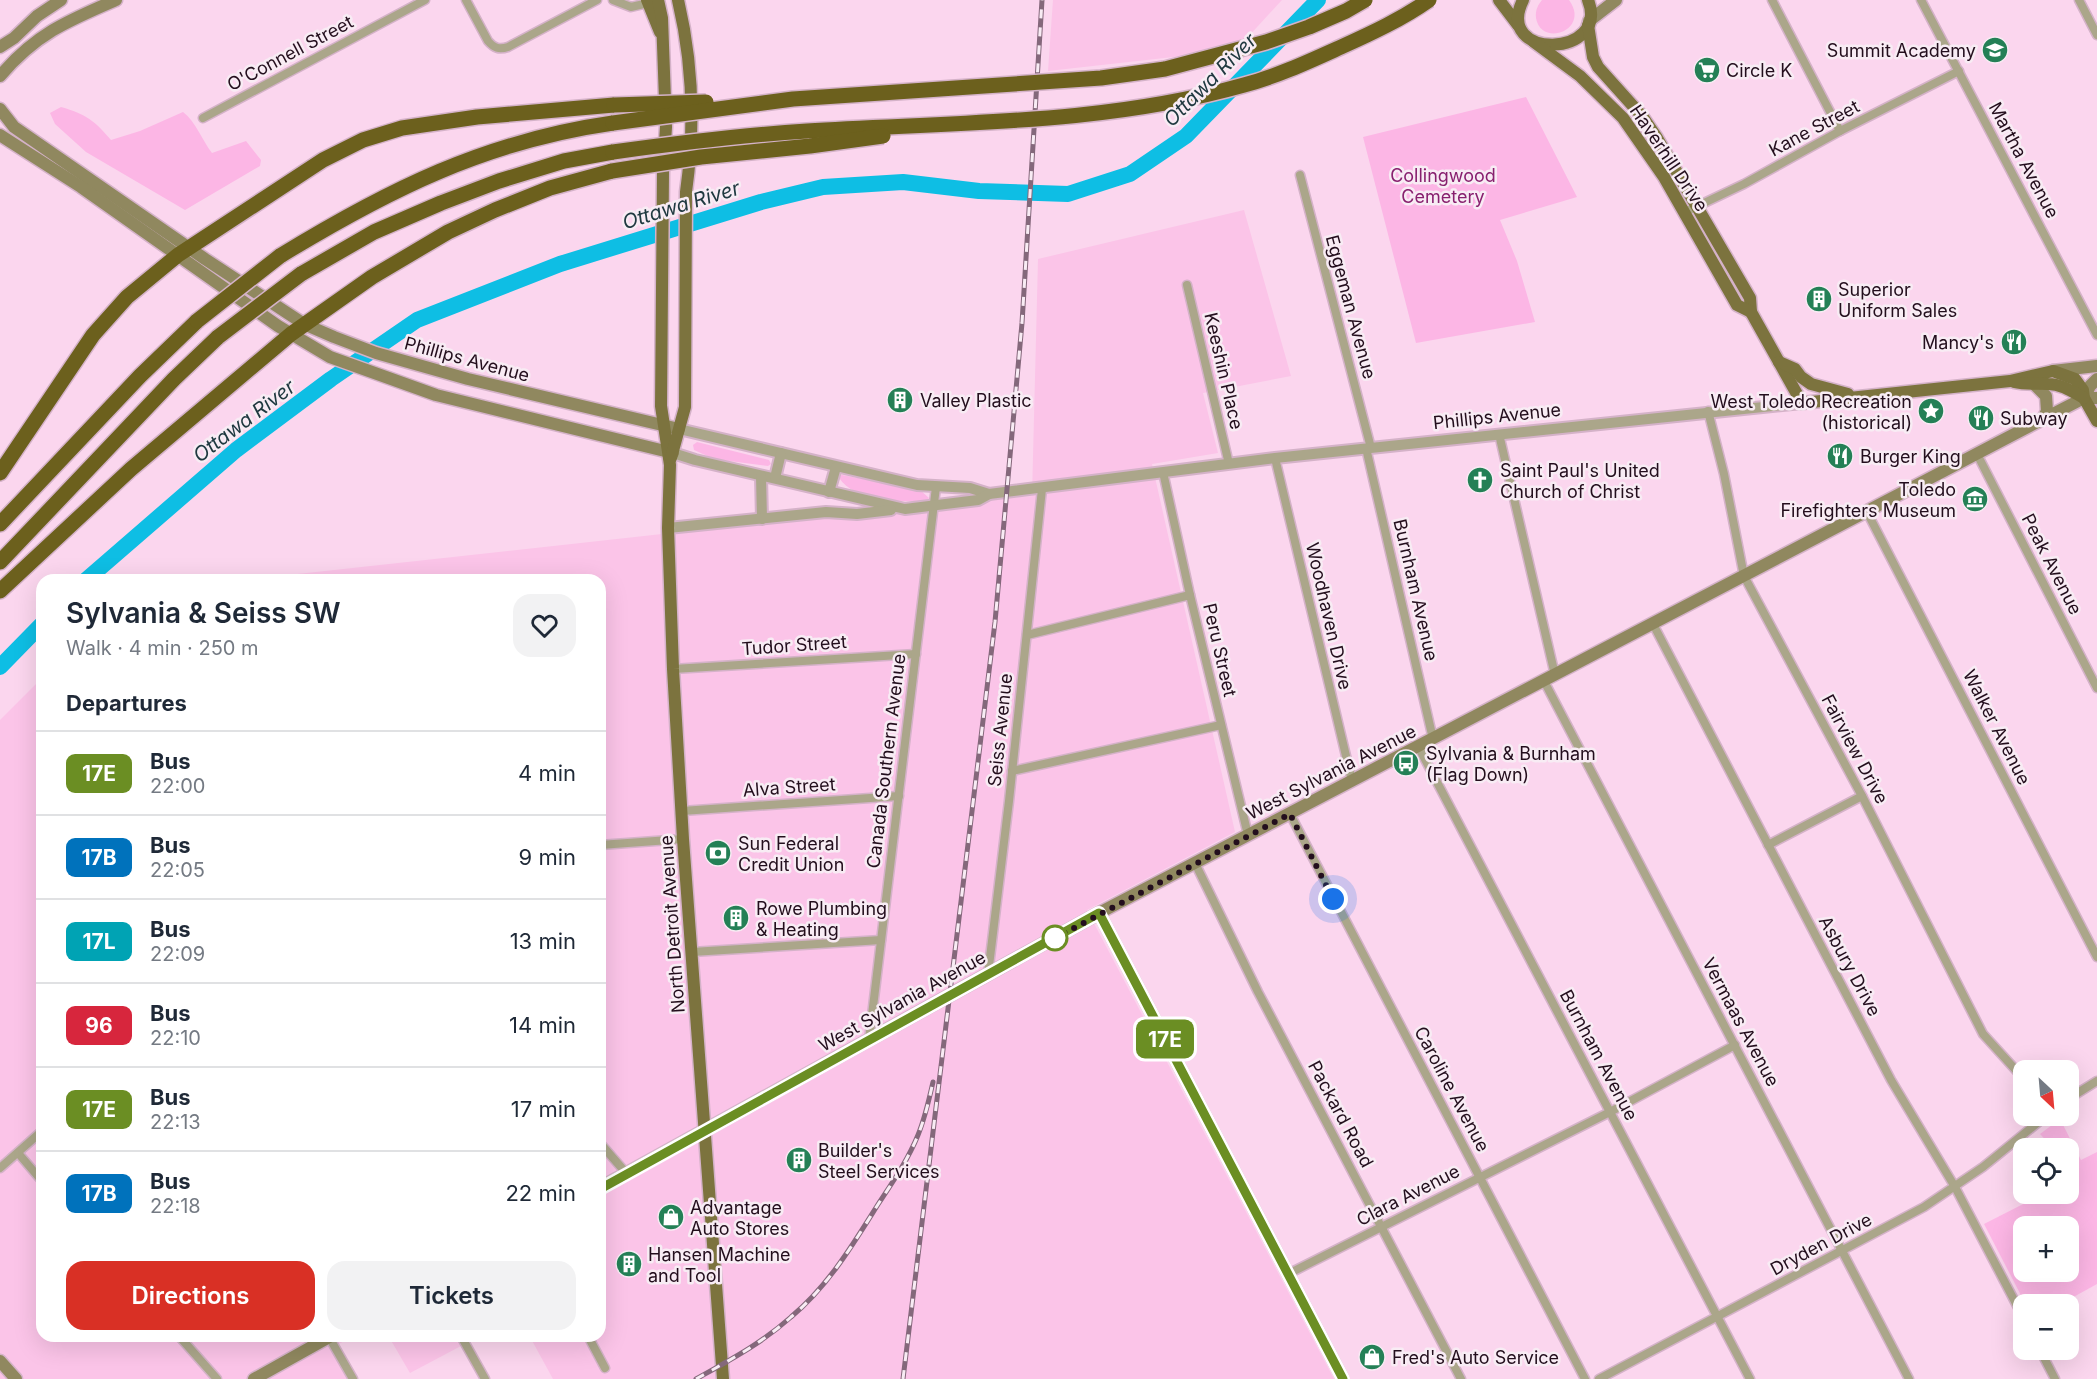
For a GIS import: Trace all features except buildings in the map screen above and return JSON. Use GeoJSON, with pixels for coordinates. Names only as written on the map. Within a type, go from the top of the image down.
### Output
{"type":"FeatureCollection","features":[{"type":"Feature","properties":{"kind":"highway"},"geometry":{"type":"LineString","coordinates":[[0,473],[93,335],[127,297],[185,251],[323,160],[363,140],[402,128],[436,122],[614,105],[793,99],[1101,78],[1166,69],[1266,42],[1337,15],[1365,0]]}},
{"type":"Feature","properties":{"kind":"highway"},"geometry":{"type":"LineString","coordinates":[[0,562],[174,379],[218,337],[302,274],[374,232],[450,200],[553,164],[613,152],[805,131],[983,123],[1104,113],[1180,101],[1246,85],[1301,65],[1371,33],[1429,0]]}},
{"type":"Feature","properties":{"kind":"highway"},"geometry":{"type":"LineString","coordinates":[[0,524],[140,376],[197,321],[280,256],[381,197],[432,173],[537,137],[613,123],[793,99]]}},
{"type":"Feature","properties":{"kind":"highway"},"geometry":{"type":"LineString","coordinates":[[0,591],[284,330],[304,324],[372,277],[448,232],[550,188],[612,171],[701,157],[810,146],[983,123]]}},
{"type":"Feature","properties":{"kind":"main road"},"geometry":{"type":"LineString","coordinates":[[0,46],[14,38],[46,4],[61,0]]}},
{"type":"Feature","properties":{"kind":"main road"},"geometry":{"type":"LineString","coordinates":[[0,76],[30,45],[57,26],[116,0]]}},
{"type":"Feature","properties":{"kind":"main road","name":"Haverhill Drive"},"geometry":{"type":"LineString","coordinates":[[1499,0],[1528,38],[1580,76],[1623,118],[1652,158],[1737,305],[1751,312]]}},
{"type":"Feature","properties":{"kind":"main road"},"geometry":{"type":"LineString","coordinates":[[1521,30],[1518,13],[1522,0]]}},
{"type":"Feature","properties":{"kind":"main road","name":"Haverhill Drive"},"geometry":{"type":"LineString","coordinates":[[1588,0],[1591,11],[1588,23],[1593,57],[1598,67],[1642,116],[1657,138],[1750,298],[1751,312],[1802,403]]}},
{"type":"Feature","properties":{"kind":"main road"},"geometry":{"type":"LineString","coordinates":[[1534,42],[1563,45],[1575,39],[1588,23],[1616,0]]}},
{"type":"Feature","properties":{"kind":"main road","name":"North Detroit Avenue"},"geometry":{"type":"LineString","coordinates":[[651,1],[662,18],[666,127],[661,406],[670,452]]}},
{"type":"Feature","properties":{"kind":"main road","name":"North Detroit Avenue"},"geometry":{"type":"LineString","coordinates":[[678,1],[687,44],[692,91],[689,174],[686,192],[685,407],[670,452],[668,528],[683,839],[723,1379]]}},
{"type":"Feature","properties":{"kind":"main road","name":"Phillips Avenue"},"geometry":{"type":"LineString","coordinates":[[0,109],[14,127],[185,251],[284,330],[315,349],[436,395],[670,452]]}},
{"type":"Feature","properties":{"kind":"main road"},"geometry":{"type":"LineString","coordinates":[[0,135],[185,251]]}},
{"type":"Feature","properties":{"kind":"main road","name":"Phillips Avenue"},"geometry":{"type":"LineString","coordinates":[[185,251],[205,259],[304,324],[363,349],[468,379],[679,429]]}},
{"type":"Feature","properties":{"kind":"main road"},"geometry":{"type":"LineString","coordinates":[[1779,362],[1795,369],[1801,377],[1817,387],[1861,397]]}},
{"type":"Feature","properties":{"kind":"main road"},"geometry":{"type":"LineString","coordinates":[[2053,371],[2097,366]]}},
{"type":"Feature","properties":{"kind":"main road"},"geometry":{"type":"LineString","coordinates":[[2053,371],[2075,379],[2091,398],[2097,421]]}},
{"type":"Feature","properties":{"kind":"main road","name":"Phillips Avenue"},"geometry":{"type":"LineString","coordinates":[[1802,403],[2010,381],[2053,371]]}},
{"type":"Feature","properties":{"kind":"main road","name":"West Sylvania Avenue"},"geometry":{"type":"LineString","coordinates":[[606,1185],[1099,913],[2043,419],[2091,398],[2090,386],[2097,379]]}},
{"type":"Feature","properties":{"kind":"main road","name":"Phillips Avenue"},"geometry":{"type":"LineString","coordinates":[[2010,381],[2050,383],[2091,398]]}},
{"type":"Feature","properties":{"kind":"main road"},"geometry":{"type":"LineString","coordinates":[[2034,384],[2046,396],[2047,411],[2043,419]]}},
{"type":"Feature","properties":{"kind":"main road"},"geometry":{"type":"LineString","coordinates":[[254,1379],[321,1342]]}},
{"type":"Feature","properties":{"kind":"main road"},"geometry":{"type":"LineString","coordinates":[[0,1361],[16,1379]]}},
{"type":"Feature","properties":{"kind":"street","name":"O'Connell Street"},"geometry":{"type":"LineString","coordinates":[[203,118],[425,0]]}},
{"type":"Feature","properties":{"kind":"street"},"geometry":{"type":"LineString","coordinates":[[466,0],[488,40],[499,49],[508,47],[597,0]]}},
{"type":"Feature","properties":{"kind":"street"},"geometry":{"type":"LineString","coordinates":[[613,0],[631,7],[651,1]]}},
{"type":"Feature","properties":{"kind":"street"},"geometry":{"type":"LineString","coordinates":[[1772,0],[1840,131]]}},
{"type":"Feature","properties":{"kind":"street","name":"Martha Avenue"},"geometry":{"type":"LineString","coordinates":[[1921,0],[2097,335]]}},
{"type":"Feature","properties":{"kind":"street"},"geometry":{"type":"LineString","coordinates":[[2079,0],[2097,35]]}},
{"type":"Feature","properties":{"kind":"street","name":"Kane Street"},"geometry":{"type":"LineString","coordinates":[[1687,217],[1697,205],[1744,184],[1840,131],[1959,71]]}},
{"type":"Feature","properties":{"kind":"street","name":"Eggeman Avenue"},"geometry":{"type":"LineString","coordinates":[[1300,175],[1369,448]]}},
{"type":"Feature","properties":{"kind":"street","name":"Keeshin Place"},"geometry":{"type":"LineString","coordinates":[[1187,285],[1229,464]]}},
{"type":"Feature","properties":{"kind":"street","name":"Phillips Avenue"},"geometry":{"type":"LineString","coordinates":[[679,429],[906,483],[970,488],[989,494],[1275,458],[1708,411],[1802,403]]}},
{"type":"Feature","properties":{"kind":"street","name":"Fairview Drive"},"geometry":{"type":"LineString","coordinates":[[1708,411],[1724,474],[1744,576],[1862,796],[1983,1034],[2013,1067]]}},
{"type":"Feature","properties":{"kind":"street","name":"Vermaas Avenue"},"geometry":{"type":"LineString","coordinates":[[1499,434],[1550,678],[1734,1045],[1909,1379]]}},
{"type":"Feature","properties":{"kind":"street","name":"Burnham Avenue"},"geometry":{"type":"LineString","coordinates":[[1369,448],[1433,739]]}},
{"type":"Feature","properties":{"kind":"street","name":"Phillips Avenue"},"geometry":{"type":"LineString","coordinates":[[670,452],[761,476],[905,509]]}},
{"type":"Feature","properties":{"kind":"street"},"geometry":{"type":"LineString","coordinates":[[775,478],[781,453]]}},
{"type":"Feature","properties":{"kind":"street","name":"Peak Avenue"},"geometry":{"type":"LineString","coordinates":[[1977,454],[2097,688]]}},
{"type":"Feature","properties":{"kind":"street","name":"Woodhaven Drive"},"geometry":{"type":"LineString","coordinates":[[1275,458],[1352,781]]}},
{"type":"Feature","properties":{"kind":"street"},"geometry":{"type":"LineString","coordinates":[[829,492],[836,466]]}},
{"type":"Feature","properties":{"kind":"street","name":"Peru Street"},"geometry":{"type":"LineString","coordinates":[[1163,472],[1248,835]]}},
{"type":"Feature","properties":{"kind":"street"},"geometry":{"type":"LineString","coordinates":[[761,476],[762,519]]}},
{"type":"Feature","properties":{"kind":"street","name":"Canada Southern Avenue"},"geometry":{"type":"LineString","coordinates":[[869,1040],[936,487]]}},
{"type":"Feature","properties":{"kind":"street","name":"Seiss Avenue"},"geometry":{"type":"LineString","coordinates":[[988,974],[1042,489]]}},
{"type":"Feature","properties":{"kind":"street","name":"Phillips Avenue"},"geometry":{"type":"LineString","coordinates":[[668,528],[826,512],[857,514],[905,509],[978,500],[989,494]]}},
{"type":"Feature","properties":{"kind":"street","name":"Walker Avenue"},"geometry":{"type":"LineString","coordinates":[[1867,512],[2097,957]]}},
{"type":"Feature","properties":{"kind":"street"},"geometry":{"type":"LineString","coordinates":[[1027,635],[1190,595]]}},
{"type":"Feature","properties":{"kind":"street","name":"Asbury Drive"},"geometry":{"type":"LineString","coordinates":[[1653,624],[1891,1080],[1955,1187],[2013,1298]]}},
{"type":"Feature","properties":{"kind":"street","name":"Tudor Street"},"geometry":{"type":"LineString","coordinates":[[674,669],[916,654]]}},
{"type":"Feature","properties":{"kind":"street"},"geometry":{"type":"LineString","coordinates":[[1011,771],[1221,725]]}},
{"type":"Feature","properties":{"kind":"street","name":"Burnham Avenue"},"geometry":{"type":"LineString","coordinates":[[1418,746],[1750,1379]]}},
{"type":"Feature","properties":{"kind":"street","name":"Alva Street"},"geometry":{"type":"LineString","coordinates":[[682,811],[899,796]]}},
{"type":"Feature","properties":{"kind":"street"},"geometry":{"type":"LineString","coordinates":[[1768,845],[1862,796]]}},
{"type":"Feature","properties":{"kind":"street","name":"Caroline Avenue"},"geometry":{"type":"LineString","coordinates":[[1290,814],[1585,1379]]}},
{"type":"Feature","properties":{"kind":"street"},"geometry":{"type":"LineString","coordinates":[[606,845],[683,839]]}},
{"type":"Feature","properties":{"kind":"street","name":"Packard Road"},"geometry":{"type":"LineString","coordinates":[[1195,863],[1258,992],[1461,1379]]}},
{"type":"Feature","properties":{"kind":"street"},"geometry":{"type":"LineString","coordinates":[[1099,913],[1342,1379]]}},
{"type":"Feature","properties":{"kind":"street"},"geometry":{"type":"LineString","coordinates":[[692,952],[881,940]]}},
{"type":"Feature","properties":{"kind":"street","name":"Clara Avenue"},"geometry":{"type":"LineString","coordinates":[[1288,1274],[1610,1112],[1734,1045]]}},
{"type":"Feature","properties":{"kind":"street"},"geometry":{"type":"LineString","coordinates":[[2079,1092],[2097,1081]]}},
{"type":"Feature","properties":{"kind":"street","name":"Dryden Drive"},"geometry":{"type":"LineString","coordinates":[[1599,1379],[1924,1207],[1955,1187],[2033,1126]]}},
{"type":"Feature","properties":{"kind":"street"},"geometry":{"type":"LineString","coordinates":[[0,1168],[36,1136]]}},
{"type":"Feature","properties":{"kind":"street"},"geometry":{"type":"LineString","coordinates":[[606,1150],[627,1174]]}},
{"type":"Feature","properties":{"kind":"street"},"geometry":{"type":"LineString","coordinates":[[18,1153],[36,1174]]}},
{"type":"Feature","properties":{"kind":"street"},"geometry":{"type":"LineString","coordinates":[[184,1342],[217,1379]]}},
{"type":"Feature","properties":{"kind":"street"},"geometry":{"type":"LineString","coordinates":[[333,1342],[353,1379]]}},
{"type":"Feature","properties":{"kind":"street"},"geometry":{"type":"LineString","coordinates":[[464,1342],[484,1379]]}},
{"type":"Feature","properties":{"kind":"street"},"geometry":{"type":"LineString","coordinates":[[591,1342],[605,1368]]}},
{"type":"Feature","properties":{"kind":"street"},"geometry":{"type":"LineString","coordinates":[[2045,1360],[2055,1379]]}},
{"type":"Feature","properties":{"kind":"shaded area"},"geometry":{"type":"Polygon","coordinates":[[[1053,0],[1282,0],[1236,50],[1048,71],[1053,0]]]}},
{"type":"Feature","properties":{"kind":"shaded area"},"geometry":{"type":"Polygon","coordinates":[[[1244,210],[1291,376],[1203,393],[1218,453],[1152,464],[1235,832],[1087,910],[1334,1379],[553,1379],[533,1342],[606,1342],[606,574],[298,574],[936,504],[1032,496],[1038,259],[1244,210]]]}},
{"type":"Feature","properties":{"kind":"shaded area"},"geometry":{"type":"Polygon","coordinates":[[[36,684],[36,1342],[342,1342],[333,1347],[351,1379],[0,1379],[0,720],[36,684]]]}},
{"type":"Feature","properties":{"kind":"shaded area"},"geometry":{"type":"Polygon","coordinates":[[[392,1342],[469,1342],[410,1373],[392,1342]]]}},
{"type":"Feature","properties":{"kind":"green space"},"geometry":{"type":"Polygon","coordinates":[[[1542,0],[1569,0],[1574,11],[1574,20],[1570,27],[1563,32],[1554,33],[1546,32],[1540,27],[1536,13],[1542,0]]]}},
{"type":"Feature","properties":{"kind":"green space","name":"Collingwood Cemetery"},"geometry":{"type":"Polygon","coordinates":[[[1526,97],[1577,197],[1500,220],[1517,261],[1535,322],[1416,343],[1363,137],[1526,97]]]}},
{"type":"Feature","properties":{"kind":"green space"},"geometry":{"type":"Polygon","coordinates":[[[61,107],[89,119],[111,140],[140,131],[183,112],[212,153],[246,141],[261,160],[260,166],[185,210],[86,152],[55,124],[50,113],[61,107]]]}},
{"type":"Feature","properties":{"kind":"green space"},"geometry":{"type":"Polygon","coordinates":[[[697,442],[769,460],[771,464],[768,466],[714,459],[694,450],[693,445],[697,442]]]}},
{"type":"Feature","properties":{"kind":"green space"},"geometry":{"type":"Polygon","coordinates":[[[837,474],[920,490],[929,498],[927,501],[903,501],[864,495],[843,483],[837,474]]]}},
{"type":"Feature","properties":{"kind":"green space"},"geometry":{"type":"Polygon","coordinates":[[[2051,1126],[2064,1126],[2070,1138],[2044,1138],[2040,1134],[2051,1126]]]}},
{"type":"Feature","properties":{"kind":"green space"},"geometry":{"type":"Polygon","coordinates":[[[2097,1152],[2097,1284],[2079,1294],[2020,1294],[2014,1282],[2079,1282],[2079,1216],[2013,1216],[2013,1280],[1984,1224],[2023,1204],[2079,1204],[2079,1156],[2081,1160],[2097,1152]]]}},
{"type":"Feature","properties":{"kind":"waterway","name":"Ottawa River"},"geometry":{"type":"LineString","coordinates":[[93,574],[236,450],[331,379],[417,320],[560,264],[761,202],[823,187],[903,182],[979,191],[1068,194],[1130,174],[1186,136],[1318,0]]}},
{"type":"Feature","properties":{"kind":"waterway","name":"Ottawa River"},"geometry":{"type":"LineString","coordinates":[[0,667],[36,630]]}},
{"type":"Feature","properties":{"kind":"railway"},"geometry":{"type":"LineString","coordinates":[[903,1379],[995,622],[1022,323],[1042,0]]}},
{"type":"Feature","properties":{"kind":"railway"},"geometry":{"type":"LineString","coordinates":[[696,1379],[769,1335],[804,1305],[828,1279],[858,1236],[909,1153],[923,1122],[933,1082]]}},
{"type":"Feature","properties":{"kind":"bus line","name":"17E"},"geometry":{"type":"LineString","coordinates":[[606,1186],[1099,913],[1343,1379]]}},
{"type":"Feature","properties":{"kind":"place","name":"Summit Academy"},"geometry":{"type":"Point","coordinates":[1995,50]}},
{"type":"Feature","properties":{"kind":"place","name":"Circle K"},"geometry":{"type":"Point","coordinates":[1707,70]}},
{"type":"Feature","properties":{"kind":"place","name":"Superior Uniform Sales"},"geometry":{"type":"Point","coordinates":[1819,299]}},
{"type":"Feature","properties":{"kind":"place","name":"Mancy's"},"geometry":{"type":"Point","coordinates":[2014,342]}},
{"type":"Feature","properties":{"kind":"place","name":"Valley Plastic"},"geometry":{"type":"Point","coordinates":[900,400]}},
{"type":"Feature","properties":{"kind":"place","name":"West Toledo Recreation (historical)"},"geometry":{"type":"Point","coordinates":[1931,411]}},
{"type":"Feature","properties":{"kind":"place","name":"Subway"},"geometry":{"type":"Point","coordinates":[1981,418]}},
{"type":"Feature","properties":{"kind":"place","name":"Burger King"},"geometry":{"type":"Point","coordinates":[1840,456]}},
{"type":"Feature","properties":{"kind":"place","name":"Saint Paul's United Church of Christ"},"geometry":{"type":"Point","coordinates":[1480,480]}},
{"type":"Feature","properties":{"kind":"place","name":"Toledo Firefighters Museum"},"geometry":{"type":"Point","coordinates":[1975,499]}},
{"type":"Feature","properties":{"kind":"place","name":"Sylvania & Burnham (Flag Down)"},"geometry":{"type":"Point","coordinates":[1406,763]}},
{"type":"Feature","properties":{"kind":"place","name":"Sun Federal Credit Union"},"geometry":{"type":"Point","coordinates":[718,853]}},
{"type":"Feature","properties":{"kind":"place","name":"Rowe Plumbing & Heating"},"geometry":{"type":"Point","coordinates":[736,918]}},
{"type":"Feature","properties":{"kind":"place","name":"Builder's Steel Services"},"geometry":{"type":"Point","coordinates":[799,1160]}},
{"type":"Feature","properties":{"kind":"place","name":"Advantage Auto Stores"},"geometry":{"type":"Point","coordinates":[671,1217]}},
{"type":"Feature","properties":{"kind":"place","name":"Hansen Machine and Tool"},"geometry":{"type":"Point","coordinates":[629,1264]}},
{"type":"Feature","properties":{"kind":"place","name":"Fred's Auto Service"},"geometry":{"type":"Point","coordinates":[1372,1357]}},
{"type":"Feature","properties":{"kind":"route"},"geometry":{"type":"LineString","coordinates":[[1055,938],[1290,814],[1333,899]]}}]}
